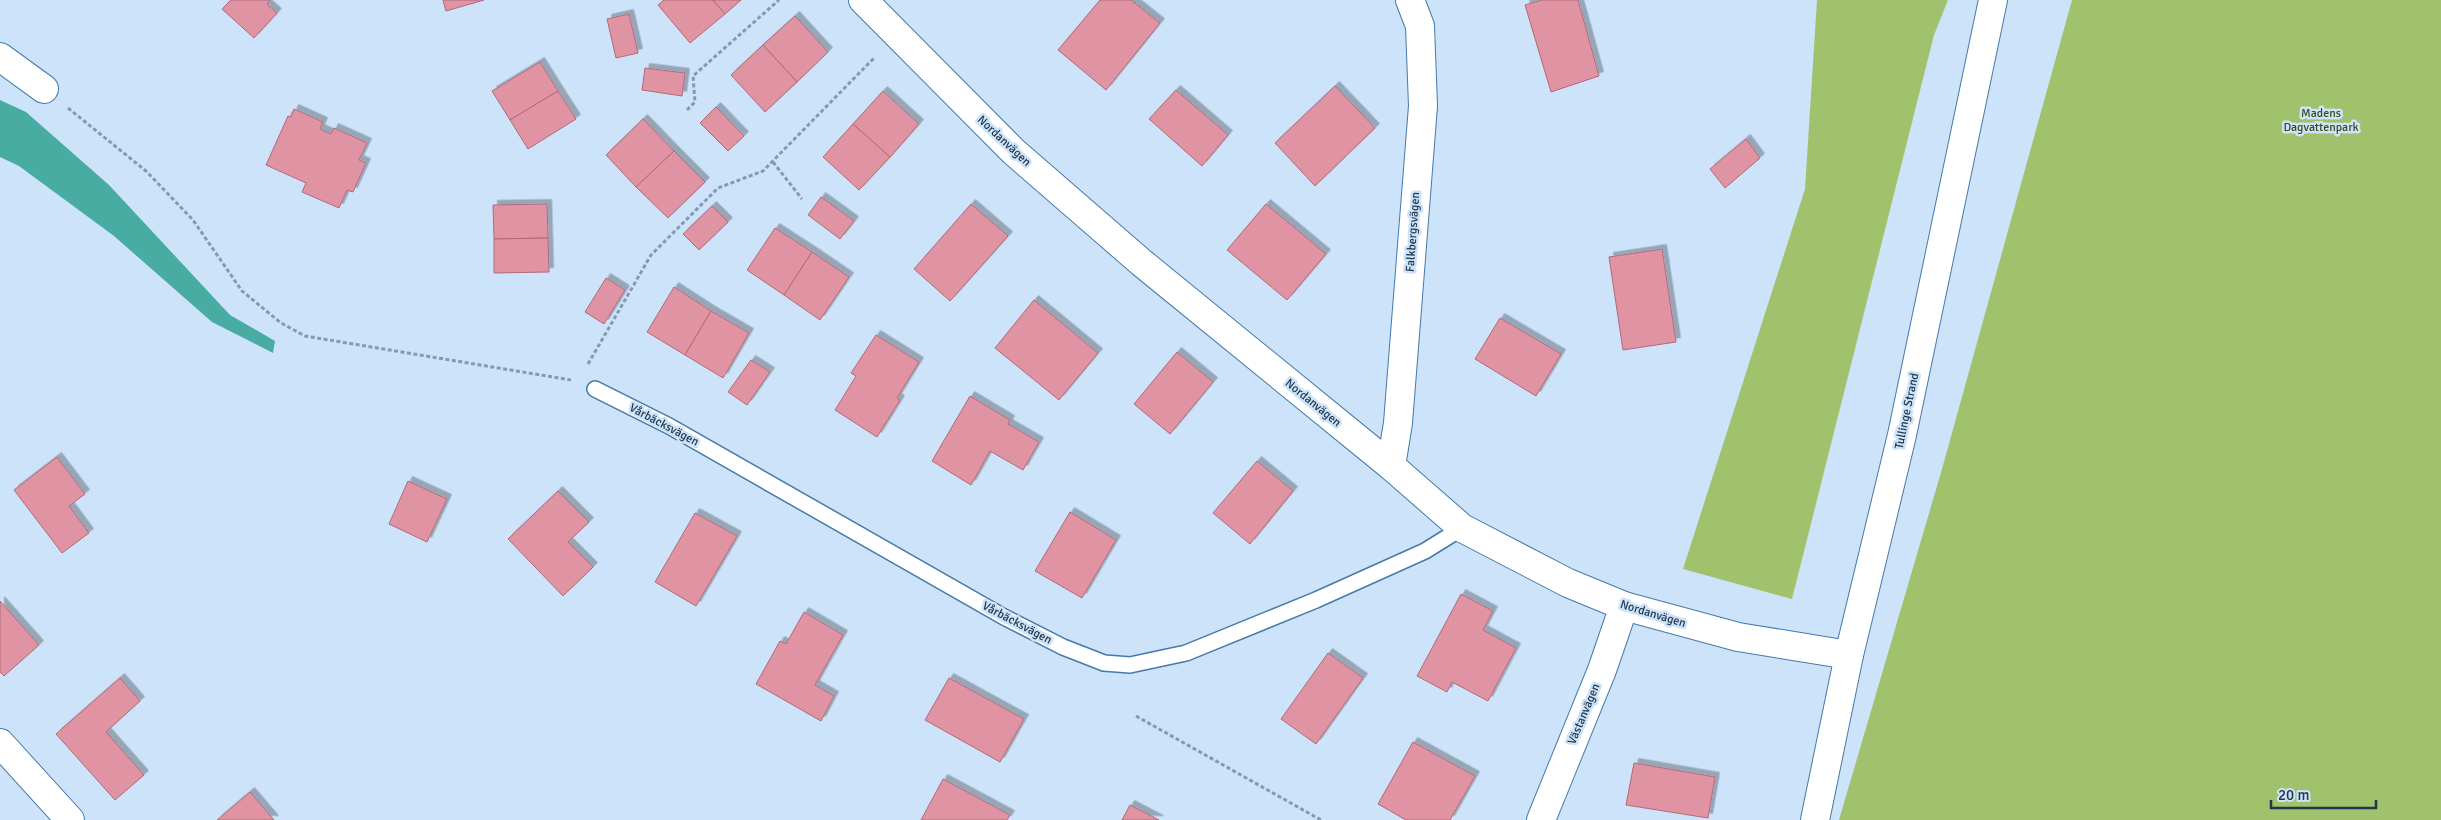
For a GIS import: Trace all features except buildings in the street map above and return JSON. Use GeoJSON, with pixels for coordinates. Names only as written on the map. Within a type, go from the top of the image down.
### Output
{"type":"FeatureCollection","features":[{"type":"Feature","properties":{"kind":"street","name":"Nordanvägen"},"geometry":{"type":"LineString","coordinates":[[863,0],[1012,151],[1142,263],[1391,466],[1462,528],[1568,583],[1624,606],[1738,637],[1849,656]]}},
{"type":"Feature","properties":{"kind":"street","name":"Falkbergsvägen"},"geometry":{"type":"LineString","coordinates":[[1391,466],[1398,423],[1423,106],[1420,26],[1410,0]]}},
{"type":"Feature","properties":{"kind":"street","name":"Tullinge Strand"},"geometry":{"type":"LineString","coordinates":[[1815,820],[1849,656],[1902,435],[1993,0]]}},
{"type":"Feature","properties":{"kind":"street"},"geometry":{"type":"LineString","coordinates":[[0,57],[44,89]]}},
{"type":"Feature","properties":{"kind":"street","name":"Västanvägen"},"geometry":{"type":"LineString","coordinates":[[1541,820],[1602,670],[1624,606]]}},
{"type":"Feature","properties":{"kind":"street"},"geometry":{"type":"LineString","coordinates":[[0,743],[70,820]]}},
{"type":"Feature","properties":{"kind":"lane","name":"Vårbäcksvägen"},"geometry":{"type":"LineString","coordinates":[[595,389],[669,426],[1004,618],[1063,647],[1104,663],[1130,665],[1186,653],[1316,600],[1424,551],[1462,528]]}},
{"type":"Feature","properties":{"kind":"path"},"geometry":{"type":"LineString","coordinates":[[687,110],[695,102],[693,76],[779,0]]}},
{"type":"Feature","properties":{"kind":"path"},"geometry":{"type":"LineString","coordinates":[[577,382],[651,255],[718,188],[763,171],[773,162],[896,34]]}},
{"type":"Feature","properties":{"kind":"path"},"geometry":{"type":"LineString","coordinates":[[44,89],[146,171],[193,220],[242,291],[281,322],[305,336],[577,382],[595,389]]}},
{"type":"Feature","properties":{"kind":"path"},"geometry":{"type":"LineString","coordinates":[[773,162],[802,199]]}},
{"type":"Feature","properties":{"kind":"path"},"geometry":{"type":"LineString","coordinates":[[1136,716],[1321,820]]}},
{"type":"Feature","properties":{"kind":"green space"},"geometry":{"type":"Polygon","coordinates":[[[1817,0],[1948,0],[1934,35],[1792,599],[1683,569],[1805,189],[1817,0]]]}},
{"type":"Feature","properties":{"kind":"green space","name":"Madens Dagvattenpark"},"geometry":{"type":"Polygon","coordinates":[[[2072,0],[2441,0],[2441,820],[1839,820],[1942,469],[2072,0]]]}},
{"type":"Feature","properties":{"kind":"shaded area"},"geometry":{"type":"Polygon","coordinates":[[[0,100],[26,112],[109,185],[230,315],[275,341],[273,353],[212,322],[114,236],[19,166],[0,157],[0,100]]]}}]}
